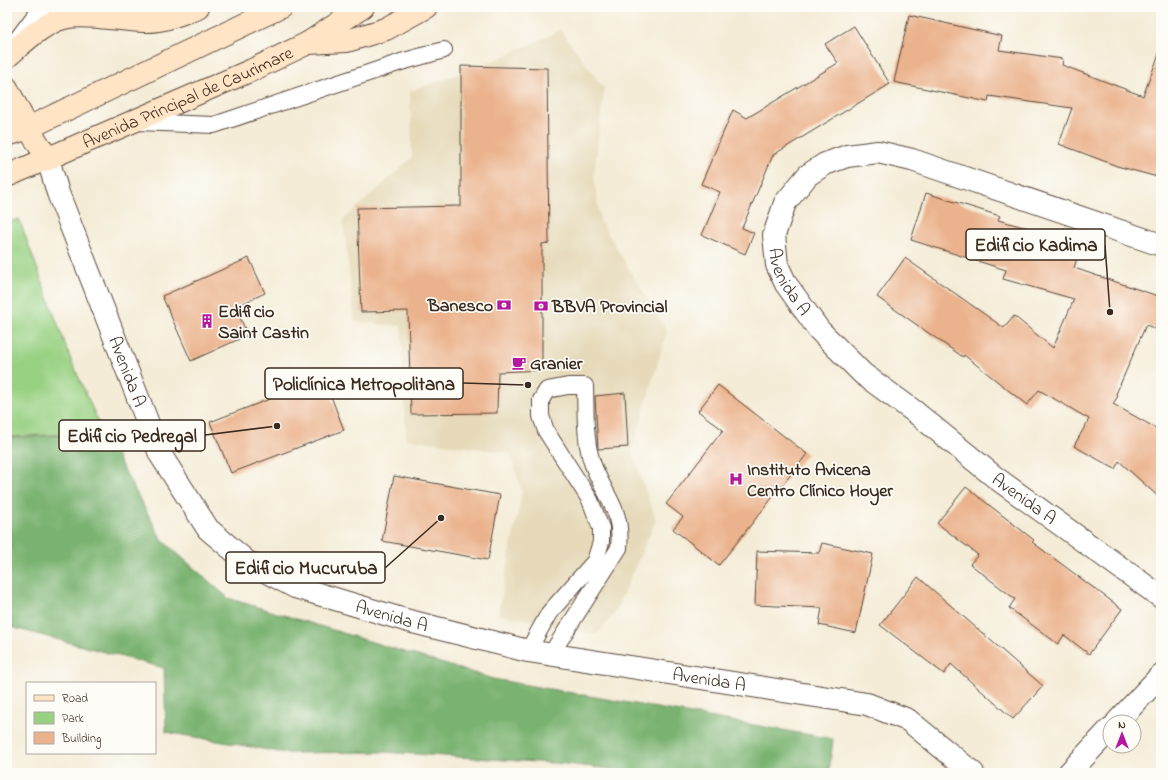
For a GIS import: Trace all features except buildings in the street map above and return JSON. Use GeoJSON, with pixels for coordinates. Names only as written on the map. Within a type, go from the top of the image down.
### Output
{"type":"FeatureCollection","features":[{"type":"Feature","properties":{"kind":"main road"},"geometry":{"type":"LineString","coordinates":[[7,57],[36,33],[65,17],[93,17],[144,22],[178,16],[198,7]]}},
{"type":"Feature","properties":{"kind":"main road"},"geometry":{"type":"LineString","coordinates":[[7,135],[28,128],[281,7]]}},
{"type":"Feature","properties":{"kind":"main road","name":"Avenida Principal de Caurimare"},"geometry":{"type":"LineString","coordinates":[[7,176],[252,70],[308,43],[363,7]]}},
{"type":"Feature","properties":{"kind":"main road"},"geometry":{"type":"LineString","coordinates":[[308,43],[347,42],[386,29],[426,7]]}},
{"type":"Feature","properties":{"kind":"main road"},"geometry":{"type":"LineString","coordinates":[[7,88],[28,128],[48,159]]}},
{"type":"Feature","properties":{"kind":"main road"},"geometry":{"type":"LineString","coordinates":[[7,162],[18,159],[48,159]]}},
{"type":"Feature","properties":{"kind":"street"},"geometry":{"type":"LineString","coordinates":[[7,57],[45,7]]}},
{"type":"Feature","properties":{"kind":"street","name":"Avenida A"},"geometry":{"type":"LineString","coordinates":[[1161,245],[912,160],[878,152],[847,156],[825,164],[808,175],[785,203],[774,235],[777,265],[796,299],[819,330],[862,374],[915,412],[996,478],[1161,597]]}},
{"type":"Feature","properties":{"kind":"street","name":"Avenida A"},"geometry":{"type":"LineString","coordinates":[[48,159],[58,193],[160,454],[208,529],[246,561],[295,587],[405,620],[528,651],[867,704],[908,720],[974,773]]}},
{"type":"Feature","properties":{"kind":"street"},"geometry":{"type":"LineString","coordinates":[[1124,714],[1161,675]]}},
{"type":"Feature","properties":{"kind":"street"},"geometry":{"type":"LineString","coordinates":[[1070,773],[1102,738]]}},
{"type":"Feature","properties":{"kind":"lane"},"geometry":{"type":"LineString","coordinates":[[133,122],[214,125],[401,62],[444,50]]}},
{"type":"Feature","properties":{"kind":"lane"},"geometry":{"type":"LineString","coordinates":[[528,651],[549,613],[595,561],[601,542],[601,528],[590,500],[546,431],[541,416],[541,400],[548,390],[568,386],[585,386],[588,443],[593,465],[613,504],[621,533],[620,548],[551,654]]}},
{"type":"Feature","properties":{"kind":"shaded area"},"geometry":{"type":"Polygon","coordinates":[[[561,30],[604,89],[594,177],[600,221],[667,331],[632,451],[656,520],[614,615],[597,634],[498,614],[522,492],[510,453],[406,439],[401,326],[355,322],[343,220],[412,158],[410,91],[489,63],[561,30]]]}},
{"type":"Feature","properties":{"kind":"green space"},"geometry":{"type":"Polygon","coordinates":[[[19,219],[71,360],[103,432],[7,437],[7,223],[19,219]]]}},
{"type":"Feature","properties":{"kind":"green space"},"geometry":{"type":"Polygon","coordinates":[[[104,433],[162,540],[228,598],[493,679],[833,739],[829,773],[646,773],[566,764],[383,752],[285,753],[166,732],[164,668],[7,626],[7,438],[104,433]]]}},
{"type":"Feature","properties":{"kind":"place","name":"Banesco"},"geometry":{"type":"Point","coordinates":[504,305]}},
{"type":"Feature","properties":{"kind":"place","name":"BBVA Provincial"},"geometry":{"type":"Point","coordinates":[541,306]}},
{"type":"Feature","properties":{"kind":"place","name":"Edificio Kadima"},"geometry":{"type":"Point","coordinates":[1110,312]}},
{"type":"Feature","properties":{"kind":"place","name":"Edificio Saint Castin"},"geometry":{"type":"Point","coordinates":[207,321]}},
{"type":"Feature","properties":{"kind":"place","name":"Granier"},"geometry":{"type":"Point","coordinates":[519,363]}},
{"type":"Feature","properties":{"kind":"place","name":"Policlínica Metropolitana"},"geometry":{"type":"Point","coordinates":[528,385]}},
{"type":"Feature","properties":{"kind":"place","name":"Edificio Pedregal"},"geometry":{"type":"Point","coordinates":[277,426]}},
{"type":"Feature","properties":{"kind":"place","name":"Instituto Avicena Centro Clínico Hoyer"},"geometry":{"type":"Point","coordinates":[736,479]}},
{"type":"Feature","properties":{"kind":"place","name":"Edificio Mucuruba"},"geometry":{"type":"Point","coordinates":[441,518]}}]}
